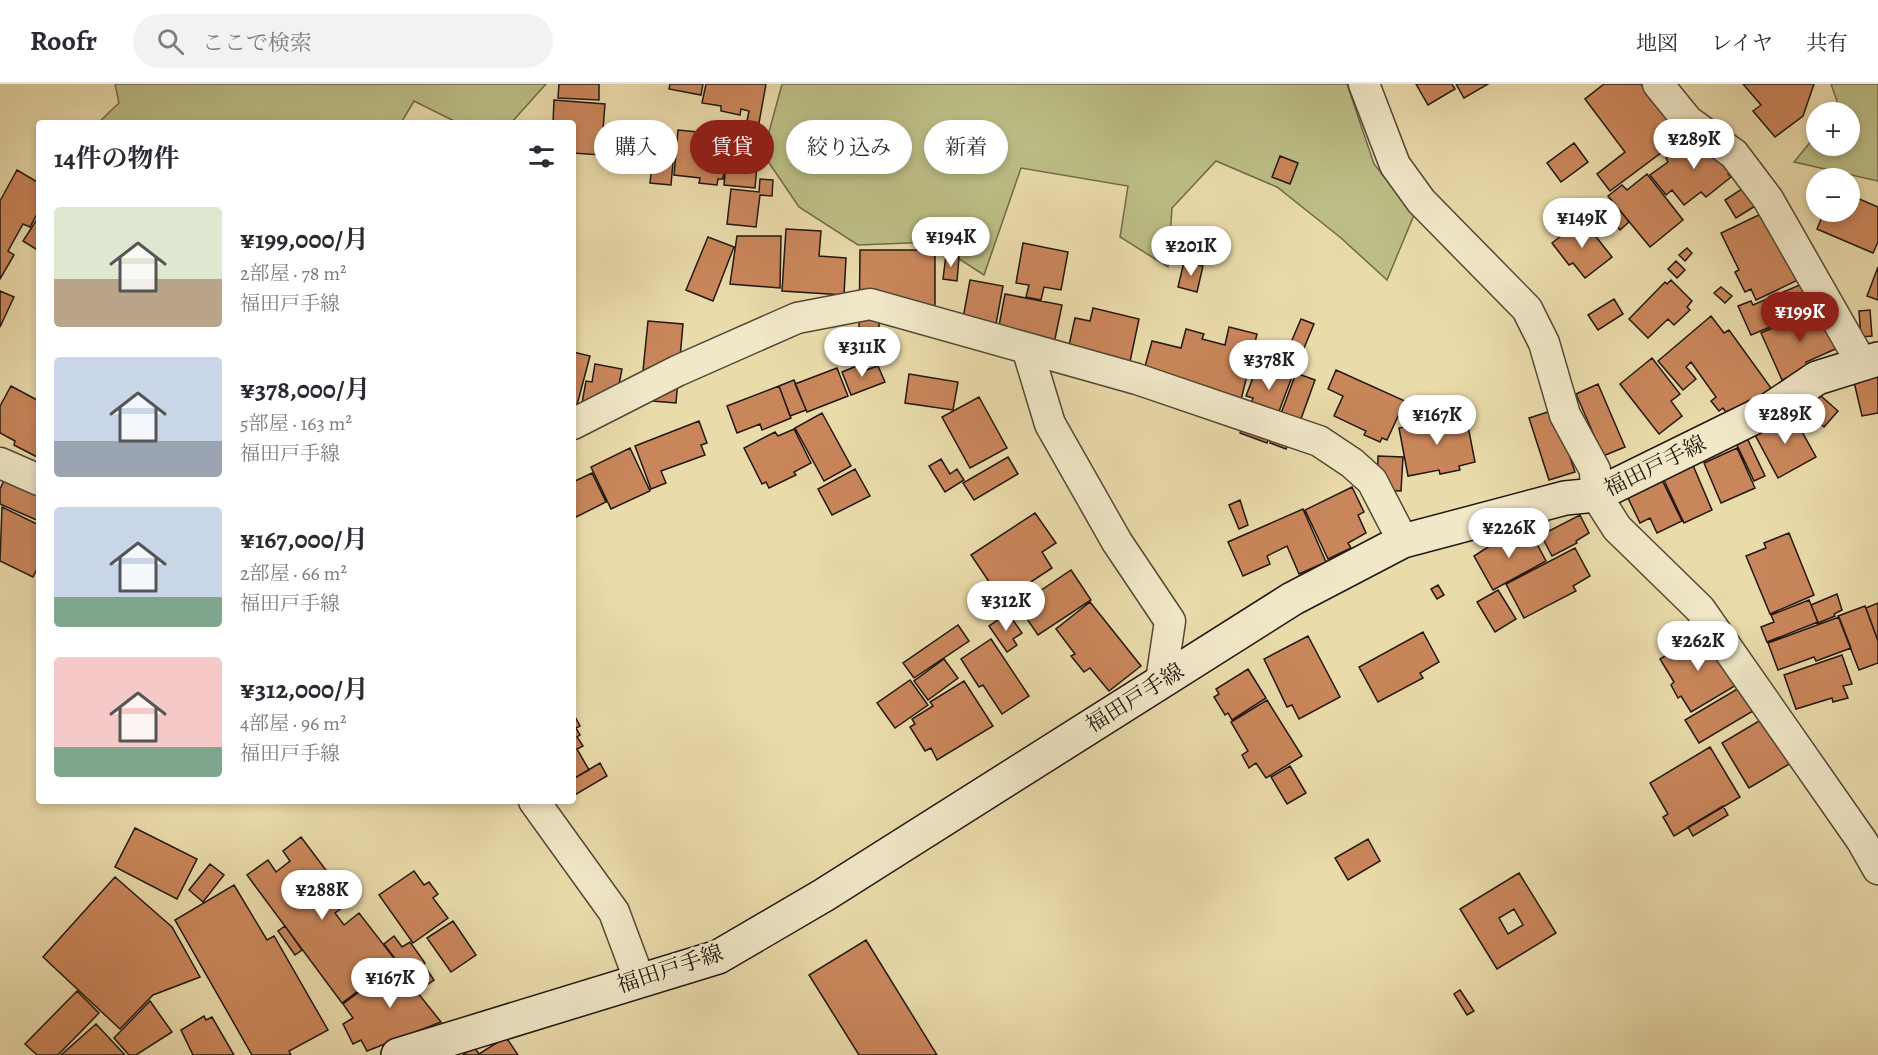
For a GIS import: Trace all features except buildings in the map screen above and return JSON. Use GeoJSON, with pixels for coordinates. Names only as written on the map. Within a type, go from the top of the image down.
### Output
{"type":"FeatureCollection","features":[{"type":"Feature","properties":{"kind":"main road","name":"福田戸手線"},"geometry":{"type":"LineString","coordinates":[[404,1054],[639,979],[718,957],[824,895],[1292,599],[1403,541],[1565,498],[1596,495],[1771,409],[1817,378],[1869,360]]}},
{"type":"Feature","properties":{"kind":"street"},"geometry":{"type":"LineString","coordinates":[[1364,84],[1395,165],[1421,201],[1527,309],[1544,343],[1565,415],[1595,470],[1596,495],[1617,528],[1700,609],[1862,841],[1878,869]]}},
{"type":"Feature","properties":{"kind":"street"},"geometry":{"type":"LineString","coordinates":[[1658,84],[1688,122],[1734,154],[1768,199],[1869,360]]}},
{"type":"Feature","properties":{"kind":"street"},"geometry":{"type":"LineString","coordinates":[[576,422],[677,371],[797,318],[870,304],[1137,379],[1319,441],[1372,481],[1403,541]]}},
{"type":"Feature","properties":{"kind":"street"},"geometry":{"type":"LineString","coordinates":[[1027,348],[1050,424],[1117,542],[1170,621],[1161,681]]}},
{"type":"Feature","properties":{"kind":"street"},"geometry":{"type":"LineString","coordinates":[[0,463],[36,479]]}},
{"type":"Feature","properties":{"kind":"street"},"geometry":{"type":"LineString","coordinates":[[536,804],[614,912],[639,979]]}},
{"type":"Feature","properties":{"kind":"green space"},"geometry":{"type":"Polygon","coordinates":[[[115,84],[546,84],[514,120],[452,120],[414,101],[403,120],[101,120],[119,103],[115,84]]]}},
{"type":"Feature","properties":{"kind":"green space"},"geometry":{"type":"Polygon","coordinates":[[[782,84],[1347,84],[1374,164],[1414,215],[1387,280],[1341,238],[1277,187],[1216,161],[1172,208],[1168,267],[1120,237],[1128,186],[1021,168],[984,275],[933,242],[858,245],[799,207],[774,170],[772,120],[782,84]]]}},
{"type":"Feature","properties":{"kind":"green space"},"geometry":{"type":"Polygon","coordinates":[[[1831,84],[1878,84],[1878,181],[1860,177],[1860,168],[1821,168],[1794,162],[1806,147],[1806,156],[1860,156],[1860,102],[1837,102],[1831,84]]]}}]}
